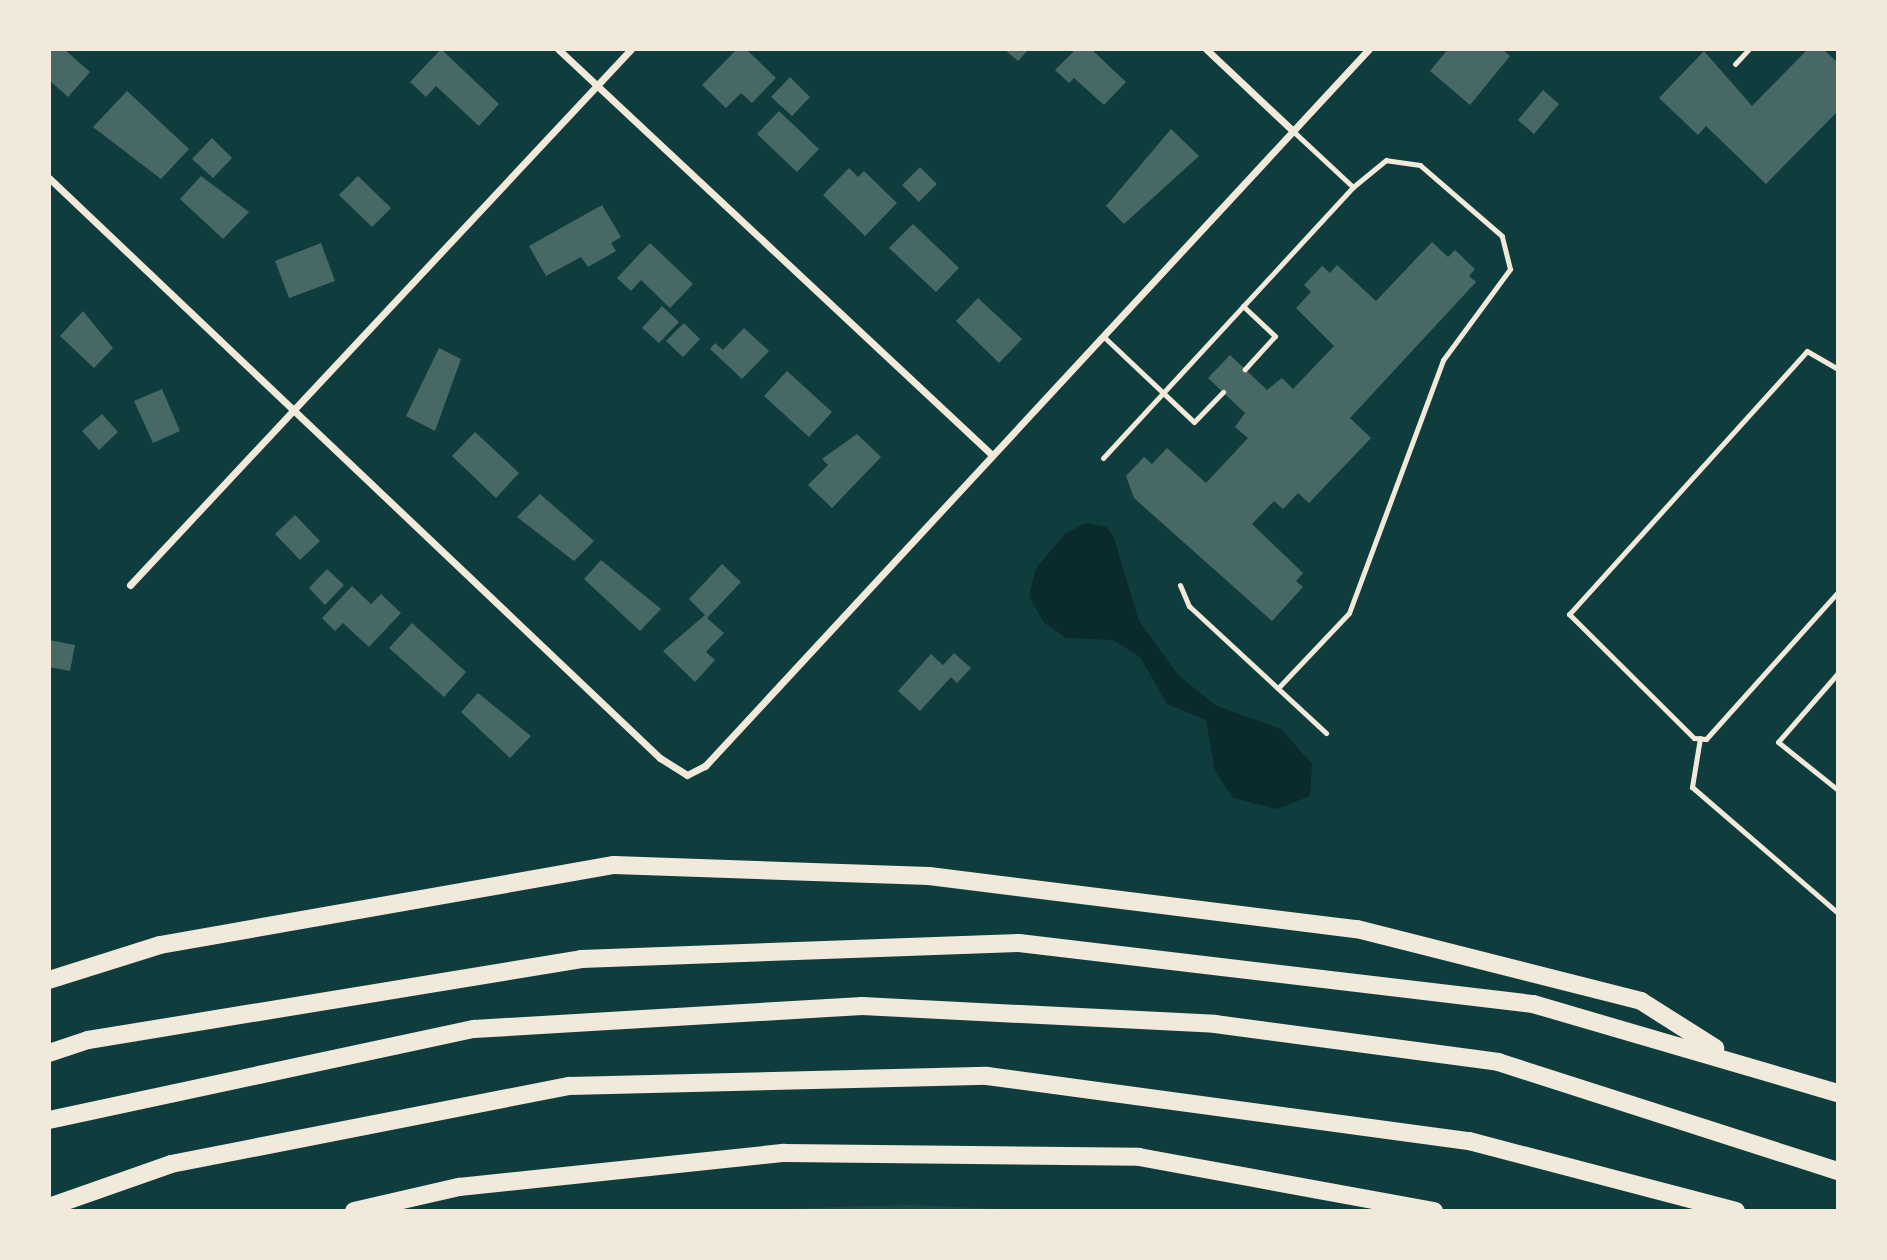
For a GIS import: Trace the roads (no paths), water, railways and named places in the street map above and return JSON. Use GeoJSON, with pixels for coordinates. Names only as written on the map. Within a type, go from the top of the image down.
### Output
{"type":"FeatureCollection","features":[{"type":"Feature","properties":{"kind":"highway"},"geometry":{"type":"LineString","coordinates":[[49,980],[160,945],[614,865],[929,876],[1357,929],[1640,1001],[1730,1058]]}},
{"type":"Feature","properties":{"kind":"highway"},"geometry":{"type":"LineString","coordinates":[[49,1053],[88,1040],[581,959],[1019,943],[1533,1004],[1730,1058],[1838,1093]]}},
{"type":"Feature","properties":{"kind":"highway"},"geometry":{"type":"LineString","coordinates":[[49,1120],[474,1029],[862,1006],[1215,1024],[1498,1062],[1838,1171]]}},
{"type":"Feature","properties":{"kind":"highway"},"geometry":{"type":"LineString","coordinates":[[49,1207],[171,1164],[569,1086],[987,1076],[1469,1141],[1736,1211]]}},
{"type":"Feature","properties":{"kind":"highway"},"geometry":{"type":"LineString","coordinates":[[354,1211],[459,1187],[784,1153],[1139,1157],[1434,1211]]}},
{"type":"Feature","properties":{"kind":"street"},"geometry":{"type":"LineString","coordinates":[[558,49],[992,455]]}},
{"type":"Feature","properties":{"kind":"street"},"geometry":{"type":"LineString","coordinates":[[130,585],[631,49]]}},
{"type":"Feature","properties":{"kind":"street"},"geometry":{"type":"LineString","coordinates":[[1206,49],[1293,131]]}},
{"type":"Feature","properties":{"kind":"street"},"geometry":{"type":"LineString","coordinates":[[49,178],[295,408],[660,758],[687,775],[705,766],[1369,49]]}},
{"type":"Feature","properties":{"kind":"lane"},"geometry":{"type":"LineString","coordinates":[[1735,64],[1749,49]]}},
{"type":"Feature","properties":{"kind":"lane"},"geometry":{"type":"LineString","coordinates":[[1293,131],[1353,187]]}},
{"type":"Feature","properties":{"kind":"lane"},"geometry":{"type":"LineString","coordinates":[[1103,458],[1353,187],[1386,160],[1420,165],[1502,236],[1510,269],[1443,360],[1349,614],[1278,688]]}},
{"type":"Feature","properties":{"kind":"lane"},"geometry":{"type":"LineString","coordinates":[[1243,306],[1275,336],[1245,369]]}},
{"type":"Feature","properties":{"kind":"lane"},"geometry":{"type":"LineString","coordinates":[[1103,335],[1194,422],[1223,392]]}},
{"type":"Feature","properties":{"kind":"lane"},"geometry":{"type":"LineString","coordinates":[[1700,738],[1569,614],[1572,605],[1807,351],[1838,369]]}},
{"type":"Feature","properties":{"kind":"lane"},"geometry":{"type":"LineString","coordinates":[[1180,585],[1189,606],[1326,733]]}},
{"type":"Feature","properties":{"kind":"lane"},"geometry":{"type":"LineString","coordinates":[[1838,592],[1700,738],[1692,787],[1838,914]]}},
{"type":"Feature","properties":{"kind":"lane"},"geometry":{"type":"LineString","coordinates":[[1838,673],[1778,742],[1838,790]]}}]}
